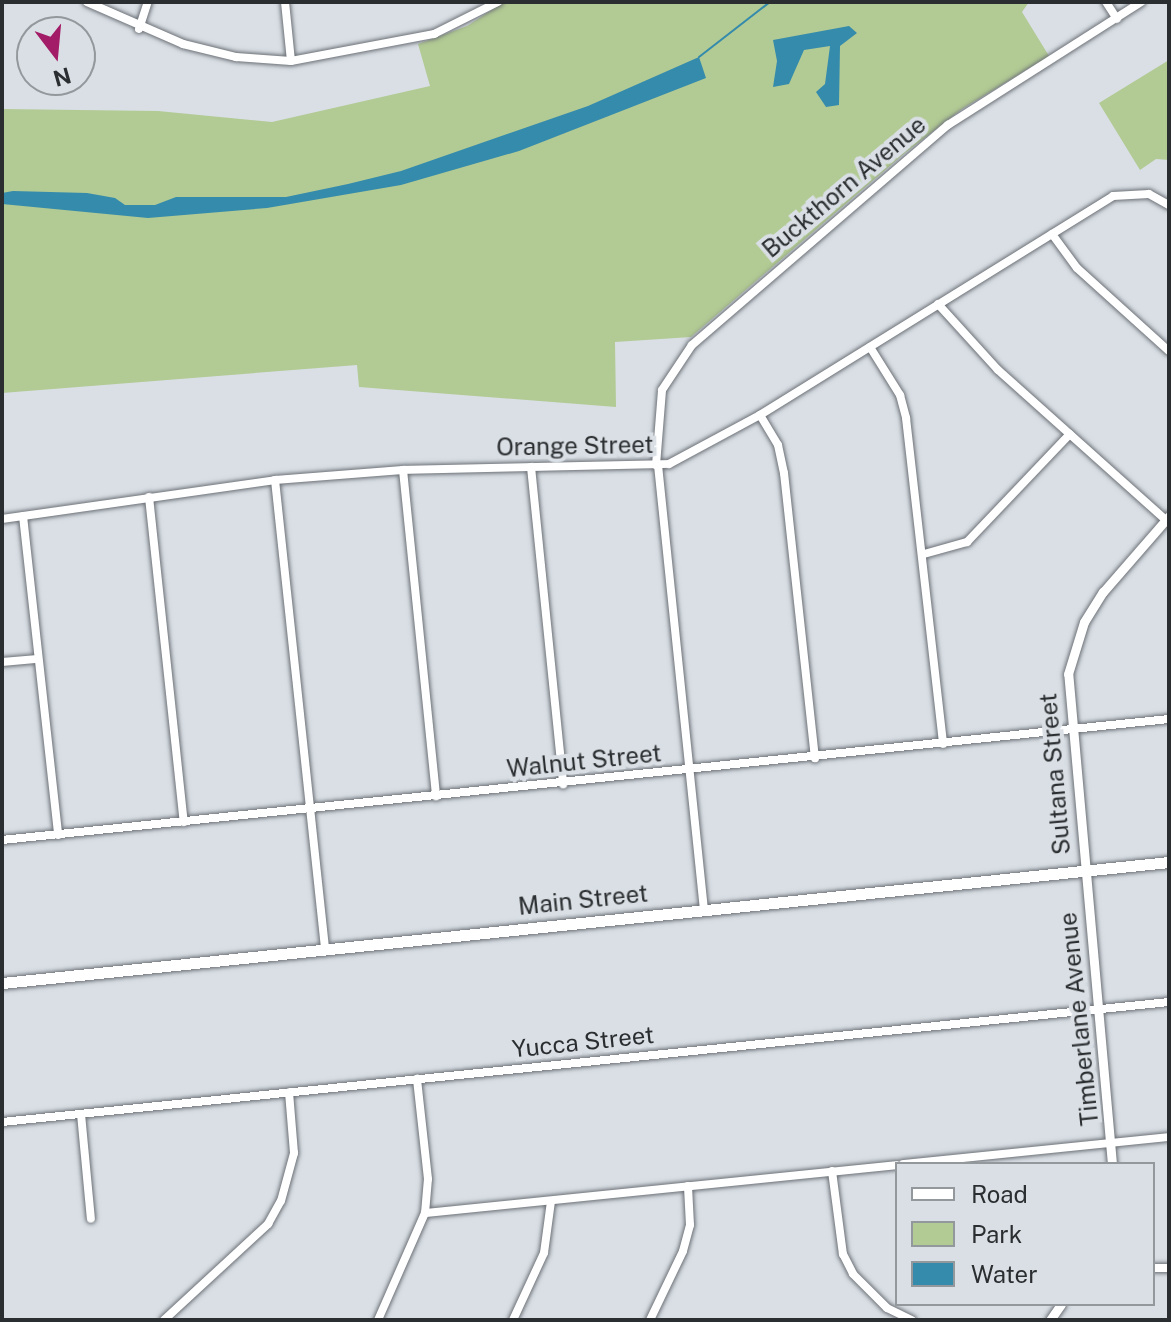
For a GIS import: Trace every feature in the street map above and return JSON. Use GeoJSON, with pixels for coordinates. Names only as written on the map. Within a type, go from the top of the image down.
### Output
{"type":"FeatureCollection","features":[{"type":"Feature","properties":{"kind":"main road","name":"Main Street"},"geometry":{"type":"LineString","coordinates":[[2,983],[1169,862]]}},
{"type":"Feature","properties":{"kind":"street"},"geometry":{"type":"LineString","coordinates":[[87,2],[139,29],[236,57],[291,61],[434,34],[498,2]]}},
{"type":"Feature","properties":{"kind":"street"},"geometry":{"type":"LineString","coordinates":[[139,29],[148,2]]}},
{"type":"Feature","properties":{"kind":"street"},"geometry":{"type":"LineString","coordinates":[[285,2],[291,61]]}},
{"type":"Feature","properties":{"kind":"street"},"geometry":{"type":"LineString","coordinates":[[1106,2],[1117,19]]}},
{"type":"Feature","properties":{"kind":"street","name":"Buckthorn Avenue"},"geometry":{"type":"LineString","coordinates":[[704,909],[657,465],[662,390],[692,345],[948,125],[1141,2]]}},
{"type":"Feature","properties":{"kind":"street","name":"Orange Street"},"geometry":{"type":"LineString","coordinates":[[2,519],[275,480],[403,470],[657,465],[690,457],[1123,193],[1149,194],[1169,205]]}},
{"type":"Feature","properties":{"kind":"street"},"geometry":{"type":"LineString","coordinates":[[1052,234],[1077,268],[1169,351]]}},
{"type":"Feature","properties":{"kind":"street"},"geometry":{"type":"LineString","coordinates":[[938,304],[987,360],[1168,520]]}},
{"type":"Feature","properties":{"kind":"street"},"geometry":{"type":"LineString","coordinates":[[870,347],[900,395],[906,418],[924,554],[943,744]]}},
{"type":"Feature","properties":{"kind":"street"},"geometry":{"type":"LineString","coordinates":[[760,415],[778,445],[784,473],[815,758]]}},
{"type":"Feature","properties":{"kind":"street"},"geometry":{"type":"LineString","coordinates":[[924,554],[967,542],[1070,434]]}},
{"type":"Feature","properties":{"kind":"street"},"geometry":{"type":"LineString","coordinates":[[531,467],[563,784]]}},
{"type":"Feature","properties":{"kind":"street"},"geometry":{"type":"LineString","coordinates":[[403,470],[436,796]]}},
{"type":"Feature","properties":{"kind":"street"},"geometry":{"type":"LineString","coordinates":[[275,480],[325,948]]}},
{"type":"Feature","properties":{"kind":"street"},"geometry":{"type":"LineString","coordinates":[[149,497],[184,822]]}},
{"type":"Feature","properties":{"kind":"street"},"geometry":{"type":"LineString","coordinates":[[23,516],[58,835]]}},
{"type":"Feature","properties":{"kind":"street","name":"Sultana Street"},"geometry":{"type":"LineString","coordinates":[[1084,871],[1070,730],[1068,674],[1084,622],[1121,569],[1168,520]]}},
{"type":"Feature","properties":{"kind":"street"},"geometry":{"type":"LineString","coordinates":[[2,662],[38,659]]}},
{"type":"Feature","properties":{"kind":"street","name":"Walnut Street"},"geometry":{"type":"LineString","coordinates":[[2,840],[1169,719]]}},
{"type":"Feature","properties":{"kind":"street","name":"Timberlane Avenue"},"geometry":{"type":"LineString","coordinates":[[1084,871],[1112,1162]]}},
{"type":"Feature","properties":{"kind":"street","name":"Yucca Street"},"geometry":{"type":"LineString","coordinates":[[2,1122],[1169,1002]]}},
{"type":"Feature","properties":{"kind":"street"},"geometry":{"type":"LineString","coordinates":[[378,1320],[425,1213],[428,1179],[417,1079]]}},
{"type":"Feature","properties":{"kind":"street"},"geometry":{"type":"LineString","coordinates":[[164,1320],[268,1224],[281,1201],[294,1153],[289,1092]]}},
{"type":"Feature","properties":{"kind":"street"},"geometry":{"type":"LineString","coordinates":[[81,1114],[91,1219]]}},
{"type":"Feature","properties":{"kind":"street"},"geometry":{"type":"LineString","coordinates":[[947,1162],[1169,1137]]}},
{"type":"Feature","properties":{"kind":"street"},"geometry":{"type":"LineString","coordinates":[[425,1213],[895,1165]]}},
{"type":"Feature","properties":{"kind":"street"},"geometry":{"type":"LineString","coordinates":[[832,1171],[843,1254],[853,1274],[887,1308],[912,1320]]}},
{"type":"Feature","properties":{"kind":"street"},"geometry":{"type":"LineString","coordinates":[[650,1320],[683,1251],[690,1225],[688,1186]]}},
{"type":"Feature","properties":{"kind":"street"},"geometry":{"type":"LineString","coordinates":[[513,1320],[547,1242],[551,1201]]}},
{"type":"Feature","properties":{"kind":"green space"},"geometry":{"type":"Polygon","coordinates":[[[504,2],[1029,2],[1022,12],[1049,56],[962,109],[905,153],[691,337],[615,342],[616,407],[359,387],[357,365],[2,393],[2,109],[158,111],[272,122],[430,86],[418,44],[467,26],[504,2]]]}},
{"type":"Feature","properties":{"kind":"green space"},"geometry":{"type":"Polygon","coordinates":[[[1169,60],[1169,160],[1156,159],[1140,170],[1099,103],[1169,60]]]}},
{"type":"Feature","properties":{"kind":"water"},"geometry":{"type":"Polygon","coordinates":[[[849,26],[857,33],[840,46],[839,105],[826,107],[816,92],[825,84],[830,46],[804,50],[789,84],[773,87],[777,61],[773,40],[849,26]]]}},
{"type":"Feature","properties":{"kind":"water"},"geometry":{"type":"Polygon","coordinates":[[[699,57],[706,78],[519,151],[401,185],[267,208],[148,218],[2,204],[2,193],[13,191],[87,193],[115,198],[125,205],[155,205],[176,197],[286,197],[348,184],[401,171],[588,106],[699,57]]]}},
{"type":"Feature","properties":{"kind":"waterway"},"geometry":{"type":"LineString","coordinates":[[699,57],[770,2]]}}]}
